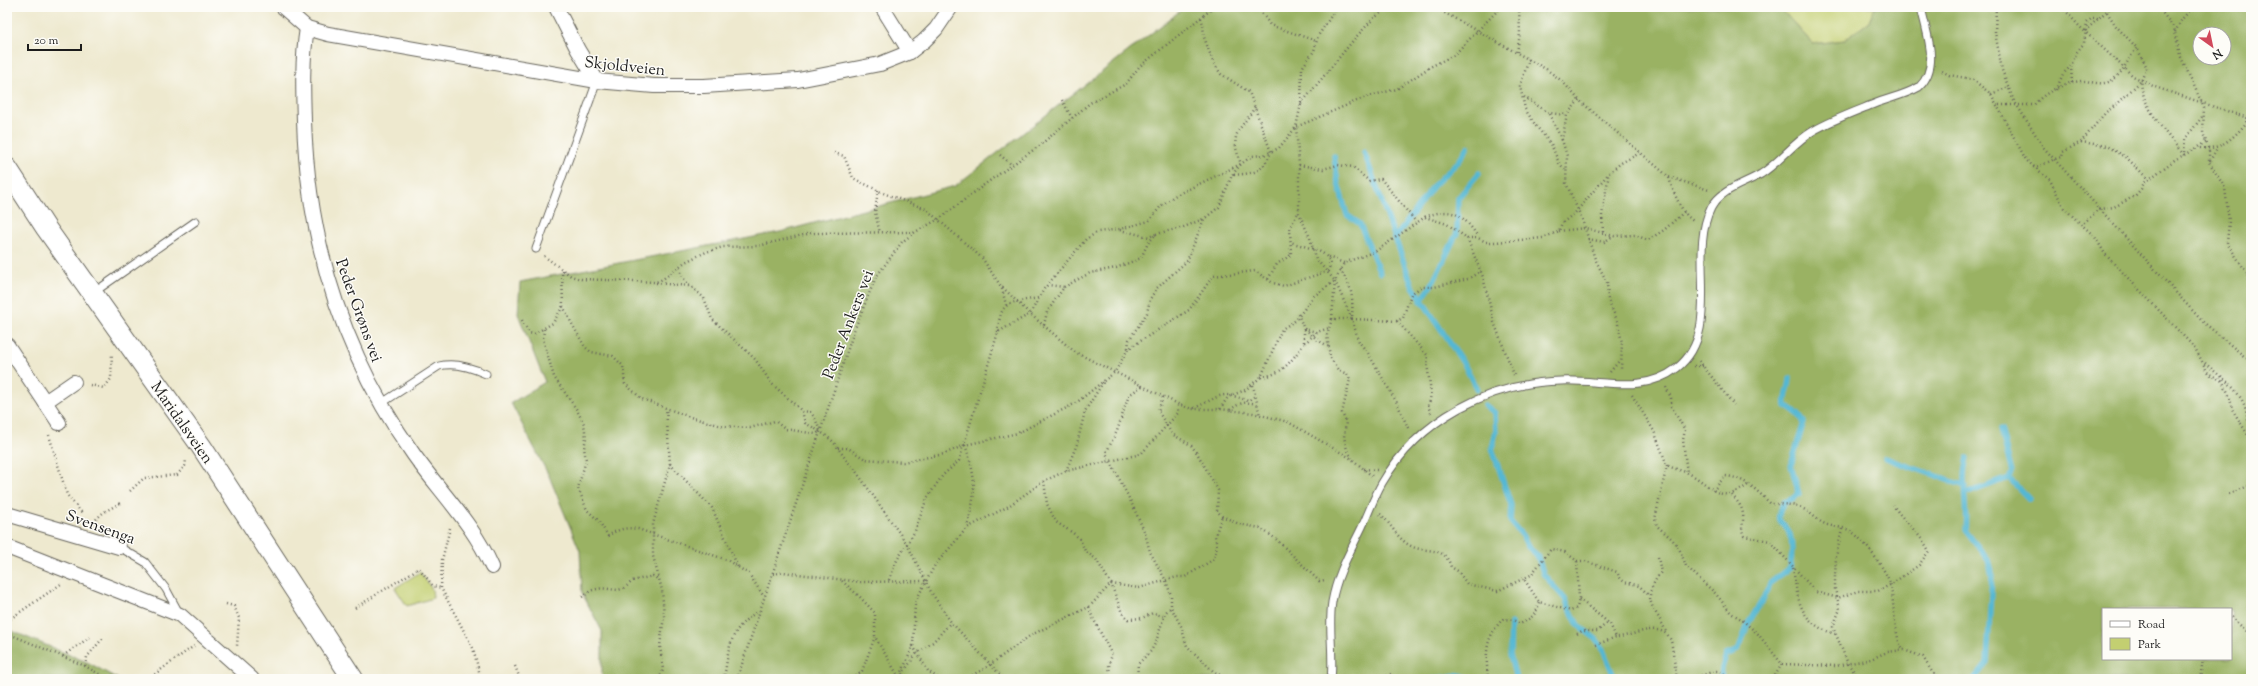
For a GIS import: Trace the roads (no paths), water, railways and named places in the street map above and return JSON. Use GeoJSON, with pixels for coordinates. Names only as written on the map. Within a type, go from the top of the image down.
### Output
{"type":"FeatureCollection","features":[{"type":"Feature","properties":{"kind":"main road","name":"Maridalsveien"},"geometry":{"type":"LineString","coordinates":[[7,168],[46,228],[213,465],[353,679]]}},
{"type":"Feature","properties":{"kind":"street","name":"Skjoldveien"},"geometry":{"type":"LineString","coordinates":[[283,7],[307,28],[328,34],[597,81],[654,86],[704,86],[798,80],[880,64],[910,52],[936,29],[951,7]]}},
{"type":"Feature","properties":{"kind":"street"},"geometry":{"type":"LineString","coordinates":[[556,7],[578,50],[597,81]]}},
{"type":"Feature","properties":{"kind":"street"},"geometry":{"type":"LineString","coordinates":[[882,7],[910,52]]}},
{"type":"Feature","properties":{"kind":"street","name":"Peder Grøns vei"},"geometry":{"type":"LineString","coordinates":[[307,28],[304,45],[303,87],[305,152],[312,217],[321,255],[340,316],[362,367],[382,403],[414,455],[483,545],[492,567]]}},
{"type":"Feature","properties":{"kind":"street"},"geometry":{"type":"LineString","coordinates":[[7,345],[59,423]]}},
{"type":"Feature","properties":{"kind":"street"},"geometry":{"type":"LineString","coordinates":[[47,405],[74,382]]}},
{"type":"Feature","properties":{"kind":"street","name":"Svensenga"},"geometry":{"type":"LineString","coordinates":[[7,514],[119,547]]}},
{"type":"Feature","properties":{"kind":"street","name":"Svensenga"},"geometry":{"type":"LineString","coordinates":[[7,547],[180,615],[207,636],[252,679]]}},
{"type":"Feature","properties":{"kind":"lane"},"geometry":{"type":"LineString","coordinates":[[1331,679],[1332,605],[1336,584],[1342,566],[1381,484],[1411,446],[1436,424],[1476,399],[1518,385],[1568,380],[1617,386],[1641,383],[1661,378],[1684,362],[1690,354],[1700,330],[1704,229],[1711,208],[1723,193],[1760,174],[1776,163],[1811,132],[1834,120],[1919,87],[1929,76],[1932,58],[1921,7]]}},
{"type":"Feature","properties":{"kind":"lane"},"geometry":{"type":"LineString","coordinates":[[536,250],[597,81]]}},
{"type":"Feature","properties":{"kind":"lane"},"geometry":{"type":"LineString","coordinates":[[92,293],[196,221]]}},
{"type":"Feature","properties":{"kind":"lane"},"geometry":{"type":"LineString","coordinates":[[382,403],[438,366],[446,364],[463,366],[486,374]]}},
{"type":"Feature","properties":{"kind":"lane","name":"Svensenga"},"geometry":{"type":"LineString","coordinates":[[119,547],[145,562],[166,589],[180,615]]}},
{"type":"Feature","properties":{"kind":"waterway"},"geometry":{"type":"LineString","coordinates":[[1395,238],[1434,185],[1459,161],[1468,147]]}},
{"type":"Feature","properties":{"kind":"waterway"},"geometry":{"type":"LineString","coordinates":[[1364,152],[1412,285],[1465,366],[1477,390]]}},
{"type":"Feature","properties":{"kind":"waterway"},"geometry":{"type":"LineString","coordinates":[[1334,156],[1338,183],[1347,215],[1360,224],[1380,273]]}},
{"type":"Feature","properties":{"kind":"waterway"},"geometry":{"type":"LineString","coordinates":[[1421,301],[1432,284],[1457,233],[1458,198],[1479,173]]}},
{"type":"Feature","properties":{"kind":"waterway"},"geometry":{"type":"LineString","coordinates":[[1721,679],[1722,668],[1726,655],[1738,650],[1749,622],[1768,591],[1770,583],[1790,568],[1792,542],[1788,529],[1780,522],[1779,516],[1784,502],[1799,494],[1791,465],[1804,422],[1798,414],[1786,406],[1790,378]]}},
{"type":"Feature","properties":{"kind":"waterway"},"geometry":{"type":"LineString","coordinates":[[1485,405],[1495,413],[1496,432],[1492,448],[1511,505],[1510,521],[1522,535],[1528,547],[1537,555],[1544,575],[1565,599],[1578,625],[1596,639],[1602,647],[1615,679]]}},
{"type":"Feature","properties":{"kind":"waterway"},"geometry":{"type":"LineString","coordinates":[[1965,494],[2009,478],[2012,473],[2001,429]]}},
{"type":"Feature","properties":{"kind":"waterway"},"geometry":{"type":"LineString","coordinates":[[1885,458],[1965,486]]}},
{"type":"Feature","properties":{"kind":"waterway"},"geometry":{"type":"LineString","coordinates":[[1967,458],[1964,476],[1966,512],[1965,530],[1988,560],[1992,575],[1987,663],[1974,679]]}},
{"type":"Feature","properties":{"kind":"waterway"},"geometry":{"type":"LineString","coordinates":[[2009,478],[2029,499]]}},
{"type":"Feature","properties":{"kind":"waterway"},"geometry":{"type":"LineString","coordinates":[[1511,623],[1510,655],[1516,679]]}},
{"type":"Feature","properties":{"kind":"waterway"},"geometry":{"type":"LineString","coordinates":[[1434,679],[1459,675],[1472,679]]}}]}
